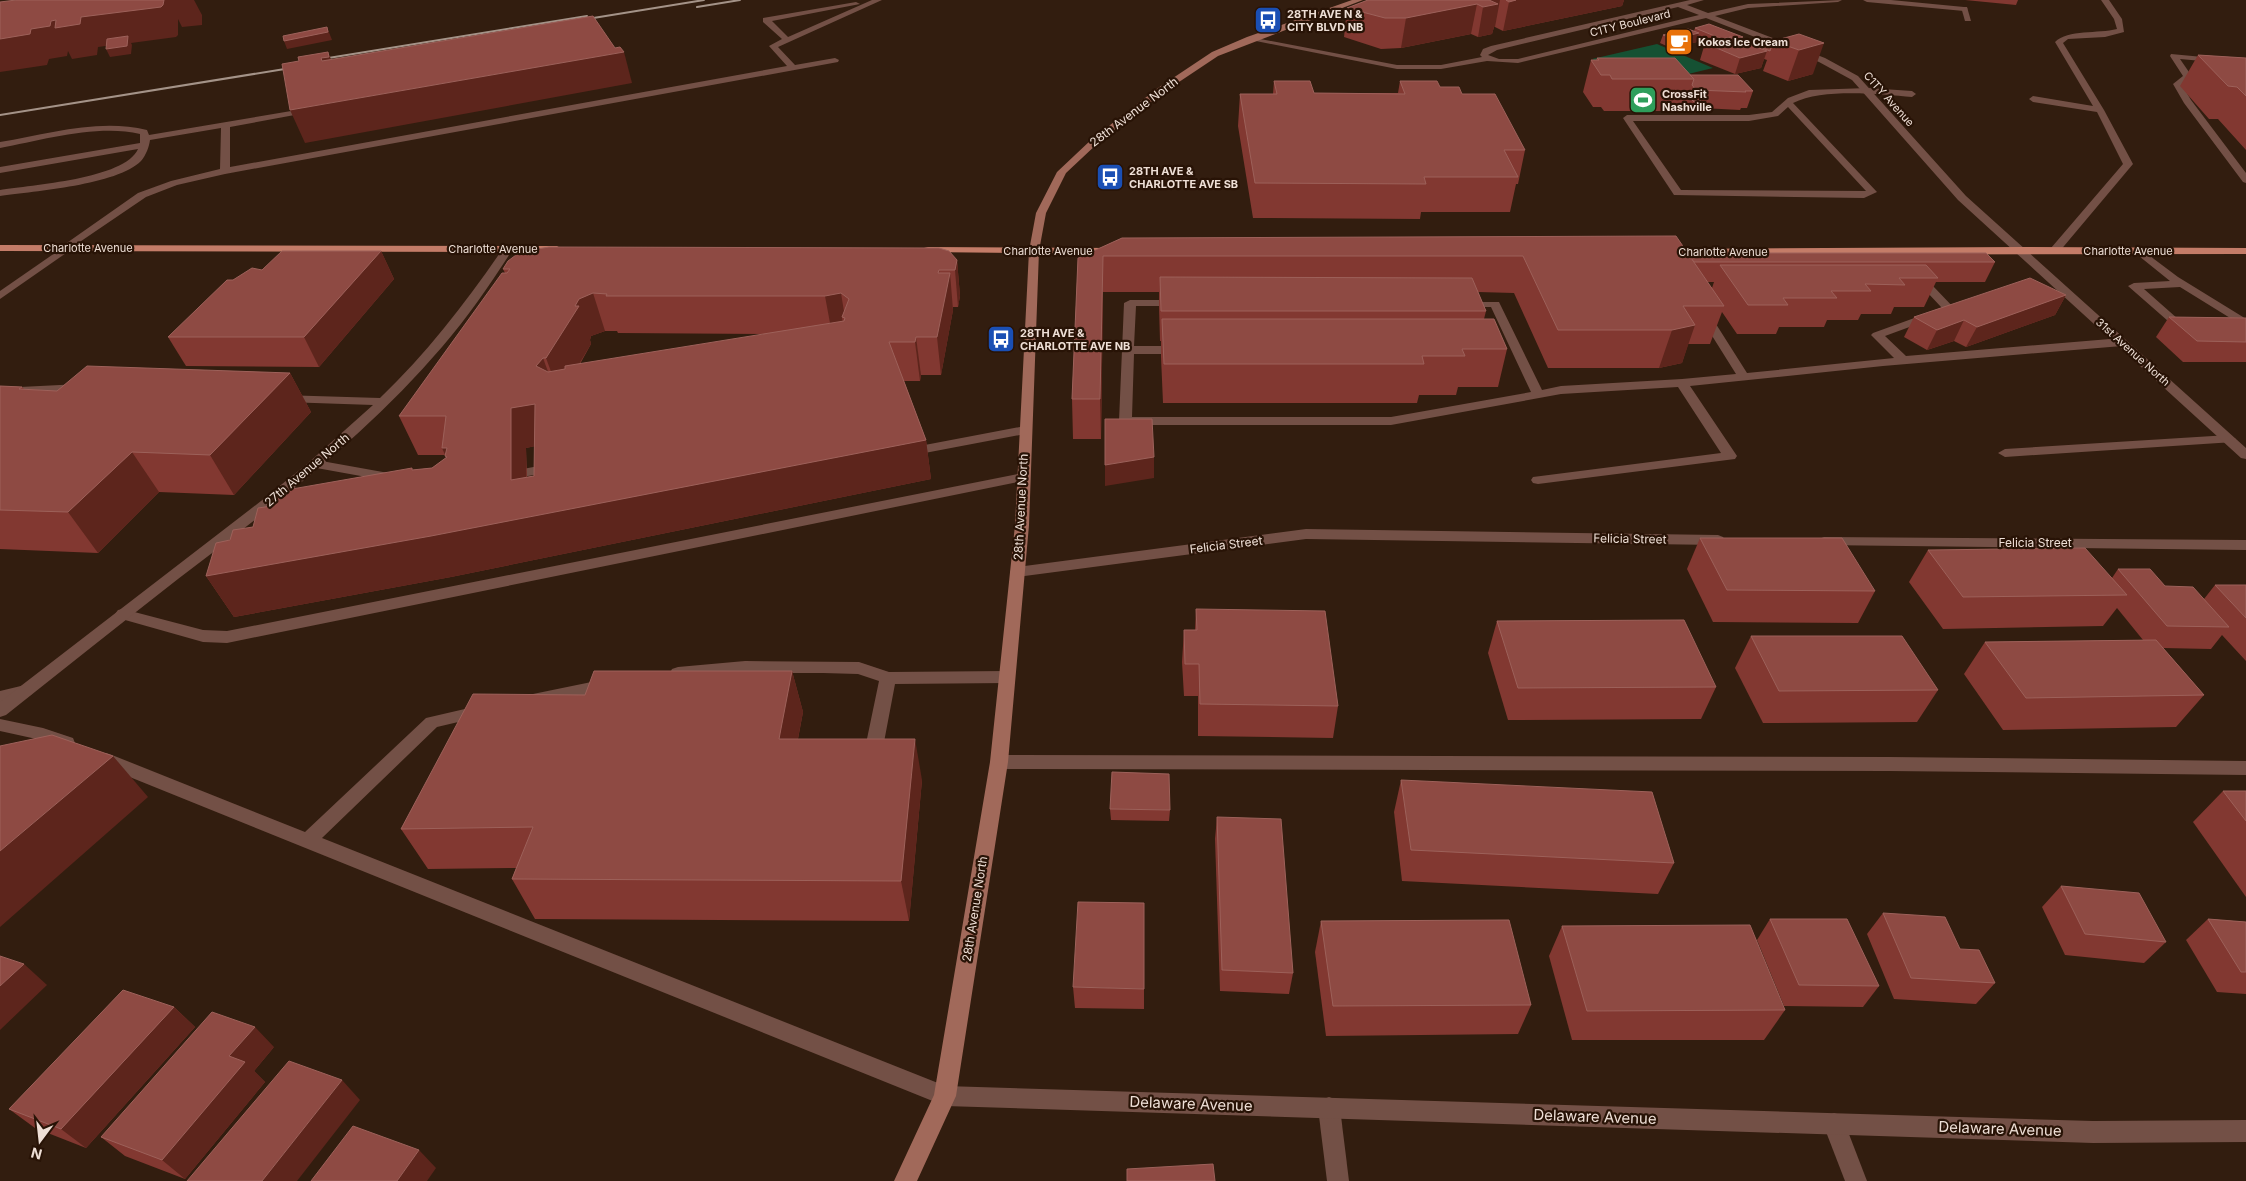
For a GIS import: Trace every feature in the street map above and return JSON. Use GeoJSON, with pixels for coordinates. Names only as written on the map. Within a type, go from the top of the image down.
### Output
{"type":"FeatureCollection","features":[{"type":"Feature","properties":{"kind":"main road","name":"28th Avenue North"},"geometry":{"type":"LineString","coordinates":[[905,1181],[945,1096],[999,762],[1022,525],[1034,251],[1041,213],[1062,172],[1095,141],[1161,90],[1215,54],[1250,39],[1359,0]]}},
{"type":"Feature","properties":{"kind":"main road","name":"Charlotte Avenue"},"geometry":{"type":"LineString","coordinates":[[0,248],[567,249]]}},
{"type":"Feature","properties":{"kind":"main road","name":"Charlotte Avenue"},"geometry":{"type":"LineString","coordinates":[[912,250],[1122,251]]}},
{"type":"Feature","properties":{"kind":"main road","name":"Charlotte Avenue"},"geometry":{"type":"LineString","coordinates":[[1655,252],[2246,251]]}},
{"type":"Feature","properties":{"kind":"street"},"geometry":{"type":"LineString","coordinates":[[787,40],[766,20],[878,0]]}},
{"type":"Feature","properties":{"kind":"street"},"geometry":{"type":"LineString","coordinates":[[792,67],[773,46],[878,0]]}},
{"type":"Feature","properties":{"kind":"street","name":"C1TY Boulevard"},"geometry":{"type":"LineString","coordinates":[[1487,59],[1484,55],[1486,51],[1494,48],[1700,0]]}},
{"type":"Feature","properties":{"kind":"street","name":"C1TY Boulevard"},"geometry":{"type":"LineString","coordinates":[[1250,39],[1397,67],[1441,67],[1487,59],[1518,61],[1764,4],[1838,0]]}},
{"type":"Feature","properties":{"kind":"street"},"geometry":{"type":"LineString","coordinates":[[1867,0],[1964,10],[1968,19]]}},
{"type":"Feature","properties":{"kind":"street"},"geometry":{"type":"LineString","coordinates":[[2055,250],[2128,164],[2100,110],[2059,42],[2066,37],[2105,35],[2121,30],[2118,19],[2105,0]]}},
{"type":"Feature","properties":{"kind":"street","name":"C1TY Avenue"},"geometry":{"type":"LineString","coordinates":[[1679,5],[1832,64],[1848,73],[1868,91],[1962,198],[2019,250]]}},
{"type":"Feature","properties":{"kind":"street"},"geometry":{"type":"LineString","coordinates":[[2188,77],[2174,56],[2246,63]]}},
{"type":"Feature","properties":{"kind":"street"},"geometry":{"type":"LineString","coordinates":[[0,296],[142,195],[174,183],[225,171],[835,60]]}},
{"type":"Feature","properties":{"kind":"street"},"geometry":{"type":"LineString","coordinates":[[2246,82],[2188,77],[2177,84],[2187,101],[2246,180]]}},
{"type":"Feature","properties":{"kind":"street"},"geometry":{"type":"LineString","coordinates":[[1788,102],[1872,192],[1864,195],[1678,193],[1627,118],[1749,118],[1775,114],[1788,102],[1809,93],[1868,91],[1912,94]]}},
{"type":"Feature","properties":{"kind":"street"},"geometry":{"type":"LineString","coordinates":[[2033,99],[2100,110]]}},
{"type":"Feature","properties":{"kind":"street"},"geometry":{"type":"LineString","coordinates":[[0,170],[300,111]]}},
{"type":"Feature","properties":{"kind":"street"},"geometry":{"type":"LineString","coordinates":[[225,125],[225,171]]}},
{"type":"Feature","properties":{"kind":"street"},"geometry":{"type":"LineString","coordinates":[[0,145],[111,130],[137,130],[144,132],[145,141],[138,158],[129,165],[115,171],[97,177],[0,193]]}},
{"type":"Feature","properties":{"kind":"street","name":"27th Avenue North"},"geometry":{"type":"LineString","coordinates":[[0,711],[247,520],[316,464],[409,378],[440,343],[493,274],[508,249]]}},
{"type":"Feature","properties":{"kind":"street","name":"31st Avenue North"},"geometry":{"type":"LineString","coordinates":[[2019,250],[2246,455]]}},
{"type":"Feature","properties":{"kind":"street"},"geometry":{"type":"LineString","coordinates":[[2138,250],[2182,284],[2239,319]]}},
{"type":"Feature","properties":{"kind":"street"},"geometry":{"type":"LineString","coordinates":[[2172,319],[2134,286],[2182,284]]}},
{"type":"Feature","properties":{"kind":"street"},"geometry":{"type":"LineString","coordinates":[[1900,288],[1928,288],[1949,309],[1877,335],[1903,360]]}},
{"type":"Feature","properties":{"kind":"street"},"geometry":{"type":"LineString","coordinates":[[1189,303],[1130,303],[1125,421],[1391,421],[1562,390],[1682,383],[1903,360],[2122,342]]}},
{"type":"Feature","properties":{"kind":"street"},"geometry":{"type":"LineString","coordinates":[[1455,304],[1495,304],[1511,349],[1538,394]]}},
{"type":"Feature","properties":{"kind":"street"},"geometry":{"type":"LineString","coordinates":[[1699,304],[1744,377]]}},
{"type":"Feature","properties":{"kind":"street"},"geometry":{"type":"LineString","coordinates":[[1128,350],[1188,350]]}},
{"type":"Feature","properties":{"kind":"street"},"geometry":{"type":"LineString","coordinates":[[1538,480],[1730,456],[1682,383]]}},
{"type":"Feature","properties":{"kind":"street"},"geometry":{"type":"LineString","coordinates":[[0,392],[56,388],[96,388]]}},
{"type":"Feature","properties":{"kind":"street"},"geometry":{"type":"LineString","coordinates":[[271,397],[384,402]]}},
{"type":"Feature","properties":{"kind":"street"},"geometry":{"type":"LineString","coordinates":[[892,456],[1025,430]]}},
{"type":"Feature","properties":{"kind":"street"},"geometry":{"type":"LineString","coordinates":[[2006,453],[2229,439]]}},
{"type":"Feature","properties":{"kind":"street"},"geometry":{"type":"LineString","coordinates":[[316,464],[405,480]]}},
{"type":"Feature","properties":{"kind":"street"},"geometry":{"type":"LineString","coordinates":[[496,478],[572,464]]}},
{"type":"Feature","properties":{"kind":"street"},"geometry":{"type":"LineString","coordinates":[[123,614],[203,636],[227,637],[1023,477]]}},
{"type":"Feature","properties":{"kind":"street","name":"Felicia Street"},"geometry":{"type":"LineString","coordinates":[[1017,572],[1306,534],[1732,541]]}},
{"type":"Feature","properties":{"kind":"street","name":"Felicia Street"},"geometry":{"type":"LineString","coordinates":[[1810,542],[2246,545]]}},
{"type":"Feature","properties":{"kind":"street"},"geometry":{"type":"LineString","coordinates":[[661,676],[745,667],[823,667],[859,668],[888,678],[1007,677]]}},
{"type":"Feature","properties":{"kind":"street"},"geometry":{"type":"LineString","coordinates":[[871,758],[888,678]]}},
{"type":"Feature","properties":{"kind":"street"},"geometry":{"type":"LineString","coordinates":[[518,703],[622,682]]}},
{"type":"Feature","properties":{"kind":"street"},"geometry":{"type":"LineString","coordinates":[[0,696],[25,692]]}},
{"type":"Feature","properties":{"kind":"street"},"geometry":{"type":"LineString","coordinates":[[307,841],[432,722],[499,707]]}},
{"type":"Feature","properties":{"kind":"street","name":"Delaware Avenue"},"geometry":{"type":"LineString","coordinates":[[0,725],[43,734],[945,1096],[2093,1132],[2246,1131]]}},
{"type":"Feature","properties":{"kind":"street"},"geometry":{"type":"LineString","coordinates":[[999,762],[1889,764],[2246,768]]}},
{"type":"Feature","properties":{"kind":"street"},"geometry":{"type":"LineString","coordinates":[[1329,1108],[1338,1181]]}},
{"type":"Feature","properties":{"kind":"street"},"geometry":{"type":"LineString","coordinates":[[1834,1124],[1856,1181]]}},
{"type":"Feature","properties":{"kind":"green space"},"geometry":{"type":"Polygon","coordinates":[[[1657,44],[1713,68],[1647,84],[1592,59],[1657,44]]]}},
{"type":"Feature","properties":{"kind":"building"},"geometry":{"type":"Polygon","coordinates":[[[16,0],[164,0],[161,7],[81,17],[80,24],[55,28],[56,20],[51,21],[50,26],[31,29],[30,34],[0,39],[0,2],[16,0]]]}},
{"type":"Feature","properties":{"kind":"building"},"geometry":{"type":"Polygon","coordinates":[[[1368,0],[1489,0],[1498,4],[1483,7],[1477,4],[1406,18],[1385,18],[1347,8],[1368,0]]]}},
{"type":"Feature","properties":{"kind":"building"},"geometry":{"type":"Polygon","coordinates":[[[593,16],[615,48],[620,47],[624,52],[290,110],[282,64],[299,61],[298,57],[328,52],[329,57],[321,58],[322,61],[593,16]]]}},
{"type":"Feature","properties":{"kind":"building"},"geometry":{"type":"Polygon","coordinates":[[[1709,24],[1743,37],[1722,39],[1695,28],[1709,24]]]}},
{"type":"Feature","properties":{"kind":"building"},"geometry":{"type":"Polygon","coordinates":[[[327,27],[328,32],[284,41],[283,36],[327,27]]]}},
{"type":"Feature","properties":{"kind":"building"},"geometry":{"type":"Polygon","coordinates":[[[1688,29],[1699,33],[1674,39],[1663,35],[1688,29]]]}},
{"type":"Feature","properties":{"kind":"building"},"geometry":{"type":"Polygon","coordinates":[[[1799,34],[1824,43],[1799,50],[1773,41],[1799,34]]]}},
{"type":"Feature","properties":{"kind":"building"},"geometry":{"type":"Polygon","coordinates":[[[128,36],[127,46],[106,49],[107,39],[128,36]]]}},
{"type":"Feature","properties":{"kind":"building"},"geometry":{"type":"Polygon","coordinates":[[[1731,37],[1767,51],[1740,58],[1705,43],[1731,37]]]}},
{"type":"Feature","properties":{"kind":"building"},"geometry":{"type":"Polygon","coordinates":[[[1749,40],[1771,48],[1770,51],[1744,41],[1749,40]]]}},
{"type":"Feature","properties":{"kind":"building"},"geometry":{"type":"Polygon","coordinates":[[[2198,55],[2246,58],[2246,96],[2237,87],[2228,86],[2198,55]]]}},
{"type":"Feature","properties":{"kind":"building"},"geometry":{"type":"Polygon","coordinates":[[[1597,58],[1675,58],[1694,79],[1612,79],[1610,75],[1601,75],[1591,60],[1599,60],[1597,58]]]}},
{"type":"Feature","properties":{"kind":"building"},"geometry":{"type":"Polygon","coordinates":[[[1690,75],[1738,75],[1753,91],[1696,90],[1692,85],[1694,79],[1690,75]]]}},
{"type":"Feature","properties":{"kind":"building"},"geometry":{"type":"Polygon","coordinates":[[[1274,81],[1310,81],[1314,93],[1405,94],[1400,81],[1437,81],[1440,87],[1459,87],[1462,94],[1495,94],[1525,150],[1504,150],[1518,177],[1424,177],[1426,184],[1255,183],[1240,94],[1277,94],[1274,81]]]}},
{"type":"Feature","properties":{"kind":"building"},"geometry":{"type":"Polygon","coordinates":[[[1692,100],[1700,100],[1704,104],[1696,104],[1692,100]]]}},
{"type":"Feature","properties":{"kind":"building"},"geometry":{"type":"Polygon","coordinates":[[[1676,236],[1724,306],[1683,306],[1695,325],[1672,330],[1558,330],[1523,256],[1103,256],[1100,399],[1072,399],[1078,258],[1122,238],[1676,236]]]}},
{"type":"Feature","properties":{"kind":"building"},"geometry":{"type":"Polygon","coordinates":[[[549,247],[939,248],[949,251],[957,260],[955,270],[939,270],[938,273],[950,273],[937,337],[916,337],[915,342],[889,342],[926,440],[431,536],[206,576],[216,543],[230,540],[233,530],[253,527],[258,508],[272,506],[275,492],[412,468],[412,470],[432,468],[447,457],[445,456],[447,448],[442,448],[446,416],[399,416],[502,273],[507,273],[510,269],[503,269],[508,261],[520,252],[549,247]],[[593,293],[579,299],[575,306],[579,306],[546,358],[543,358],[536,366],[548,372],[565,369],[565,366],[844,321],[845,318],[842,317],[849,299],[841,293],[825,296],[606,296],[607,294],[593,293]],[[535,404],[511,408],[511,480],[534,476],[535,404]]]}},
{"type":"Feature","properties":{"kind":"building"},"geometry":{"type":"Polygon","coordinates":[[[282,251],[381,251],[304,337],[168,337],[227,280],[233,280],[252,268],[262,270],[282,251]]]}},
{"type":"Feature","properties":{"kind":"building"},"geometry":{"type":"Polygon","coordinates":[[[1688,253],[1986,253],[1995,262],[1694,262],[1688,253]]]}},
{"type":"Feature","properties":{"kind":"building"},"geometry":{"type":"Polygon","coordinates":[[[1720,265],[1926,265],[1938,278],[1899,278],[1905,285],[1865,284],[1871,291],[1831,291],[1837,298],[1783,298],[1788,305],[1748,305],[1720,265]]]}},
{"type":"Feature","properties":{"kind":"building"},"geometry":{"type":"Polygon","coordinates":[[[1160,277],[1472,278],[1486,311],[1161,311],[1160,277]]]}},
{"type":"Feature","properties":{"kind":"building"},"geometry":{"type":"Polygon","coordinates":[[[2030,278],[2066,295],[1977,327],[1964,320],[1937,330],[1914,317],[2030,278]]]}},
{"type":"Feature","properties":{"kind":"building"},"geometry":{"type":"Polygon","coordinates":[[[2169,317],[2246,318],[2246,342],[2197,341],[2169,317]]]}},
{"type":"Feature","properties":{"kind":"building"},"geometry":{"type":"Polygon","coordinates":[[[1162,319],[1494,319],[1507,349],[1462,349],[1465,356],[1422,356],[1424,364],[1164,364],[1162,319]]]}},
{"type":"Feature","properties":{"kind":"building"},"geometry":{"type":"Polygon","coordinates":[[[87,366],[290,373],[210,455],[132,452],[68,512],[0,510],[0,386],[57,391],[87,366]]]}},
{"type":"Feature","properties":{"kind":"building"},"geometry":{"type":"Polygon","coordinates":[[[1105,419],[1152,419],[1154,457],[1105,465],[1105,419]]]}},
{"type":"Feature","properties":{"kind":"building"},"geometry":{"type":"Polygon","coordinates":[[[1700,538],[1842,538],[1875,591],[1727,590],[1700,538]]]}},
{"type":"Feature","properties":{"kind":"building"},"geometry":{"type":"Polygon","coordinates":[[[2085,548],[2127,595],[1963,597],[1928,550],[2085,548]]]}},
{"type":"Feature","properties":{"kind":"building"},"geometry":{"type":"Polygon","coordinates":[[[2118,569],[2150,569],[2165,586],[2193,587],[2229,627],[2167,626],[2118,569]]]}},
{"type":"Feature","properties":{"kind":"building"},"geometry":{"type":"Polygon","coordinates":[[[2215,585],[2246,585],[2246,618],[2215,585]]]}},
{"type":"Feature","properties":{"kind":"building"},"geometry":{"type":"Polygon","coordinates":[[[1196,609],[1325,611],[1338,706],[1200,704],[1199,664],[1185,664],[1184,630],[1197,630],[1196,609]]]}},
{"type":"Feature","properties":{"kind":"building"},"geometry":{"type":"Polygon","coordinates":[[[1684,620],[1716,687],[1518,688],[1497,621],[1684,620]]]}},
{"type":"Feature","properties":{"kind":"building"},"geometry":{"type":"Polygon","coordinates":[[[1751,636],[1902,636],[1938,690],[1779,691],[1751,636]]]}},
{"type":"Feature","properties":{"kind":"building"},"geometry":{"type":"Polygon","coordinates":[[[2156,640],[2204,695],[2026,698],[1985,642],[2156,640]]]}},
{"type":"Feature","properties":{"kind":"building"},"geometry":{"type":"Polygon","coordinates":[[[594,671],[792,671],[779,739],[915,739],[901,881],[512,879],[533,827],[401,829],[473,694],[585,695],[594,671]]]}},
{"type":"Feature","properties":{"kind":"building"},"geometry":{"type":"Polygon","coordinates":[[[52,735],[113,756],[0,851],[0,746],[52,735]]]}},
{"type":"Feature","properties":{"kind":"building"},"geometry":{"type":"Polygon","coordinates":[[[1112,772],[1169,774],[1170,810],[1110,809],[1112,772]]]}},
{"type":"Feature","properties":{"kind":"building"},"geometry":{"type":"Polygon","coordinates":[[[1401,780],[1652,792],[1674,863],[1411,850],[1401,780]]]}},
{"type":"Feature","properties":{"kind":"building"},"geometry":{"type":"Polygon","coordinates":[[[2223,791],[2246,791],[2246,821],[2223,791]]]}},
{"type":"Feature","properties":{"kind":"building"},"geometry":{"type":"Polygon","coordinates":[[[1217,817],[1281,819],[1293,973],[1222,970],[1217,817]]]}},
{"type":"Feature","properties":{"kind":"building"},"geometry":{"type":"Polygon","coordinates":[[[2061,886],[2139,893],[2166,942],[2085,934],[2061,886]]]}},
{"type":"Feature","properties":{"kind":"building"},"geometry":{"type":"Polygon","coordinates":[[[1078,902],[1144,903],[1144,989],[1073,987],[1078,902]]]}},
{"type":"Feature","properties":{"kind":"building"},"geometry":{"type":"Polygon","coordinates":[[[1883,913],[1945,917],[1960,949],[1979,950],[1995,983],[1911,978],[1883,913]]]}},
{"type":"Feature","properties":{"kind":"building"},"geometry":{"type":"Polygon","coordinates":[[[1770,919],[1847,919],[1879,986],[1799,985],[1770,919]]]}},
{"type":"Feature","properties":{"kind":"building"},"geometry":{"type":"Polygon","coordinates":[[[2208,919],[2246,922],[2246,972],[2241,972],[2208,919]]]}},
{"type":"Feature","properties":{"kind":"building"},"geometry":{"type":"Polygon","coordinates":[[[1509,920],[1531,1005],[1333,1006],[1321,921],[1509,920]]]}},
{"type":"Feature","properties":{"kind":"building"},"geometry":{"type":"Polygon","coordinates":[[[1750,925],[1785,1010],[1587,1011],[1562,926],[1750,925]]]}},
{"type":"Feature","properties":{"kind":"building"},"geometry":{"type":"Polygon","coordinates":[[[0,956],[24,964],[0,986],[0,956]]]}},
{"type":"Feature","properties":{"kind":"building"},"geometry":{"type":"Polygon","coordinates":[[[123,990],[174,1007],[61,1129],[9,1109],[123,990]]]}},
{"type":"Feature","properties":{"kind":"building"},"geometry":{"type":"Polygon","coordinates":[[[212,1012],[255,1027],[229,1056],[245,1062],[162,1160],[101,1137],[212,1012]]]}},
{"type":"Feature","properties":{"kind":"building"},"geometry":{"type":"Polygon","coordinates":[[[289,1061],[342,1080],[262,1181],[187,1181],[289,1061]]]}},
{"type":"Feature","properties":{"kind":"building"},"geometry":{"type":"Polygon","coordinates":[[[353,1126],[419,1150],[397,1181],[311,1181],[353,1126]]]}},
{"type":"Feature","properties":{"kind":"building"},"geometry":{"type":"Polygon","coordinates":[[[1213,1164],[1215,1181],[1127,1181],[1127,1169],[1213,1164]]]}},
{"type":"Feature","properties":{"kind":"railway"},"geometry":{"type":"LineString","coordinates":[[581,20],[704,0]]}},
{"type":"Feature","properties":{"kind":"railway"},"geometry":{"type":"LineString","coordinates":[[697,7],[740,0]]}},
{"type":"Feature","properties":{"kind":"railway"},"geometry":{"type":"LineString","coordinates":[[316,60],[587,16]]}},
{"type":"Feature","properties":{"kind":"railway"},"geometry":{"type":"LineString","coordinates":[[0,115],[297,67]]}},
{"type":"Feature","properties":{"kind":"place","name":"28TH AVE N & CITY BLVD NB"},"geometry":{"type":"Point","coordinates":[1268,20]}},
{"type":"Feature","properties":{"kind":"place","name":"Kokos Ice Cream"},"geometry":{"type":"Point","coordinates":[1679,42]}},
{"type":"Feature","properties":{"kind":"place","name":"CrossFit Nashville"},"geometry":{"type":"Point","coordinates":[1643,100]}},
{"type":"Feature","properties":{"kind":"place","name":"28TH AVE & CHARLOTTE AVE SB"},"geometry":{"type":"Point","coordinates":[1110,177]}},
{"type":"Feature","properties":{"kind":"place","name":"28TH AVE & CHARLOTTE AVE NB"},"geometry":{"type":"Point","coordinates":[1001,339]}}]}
